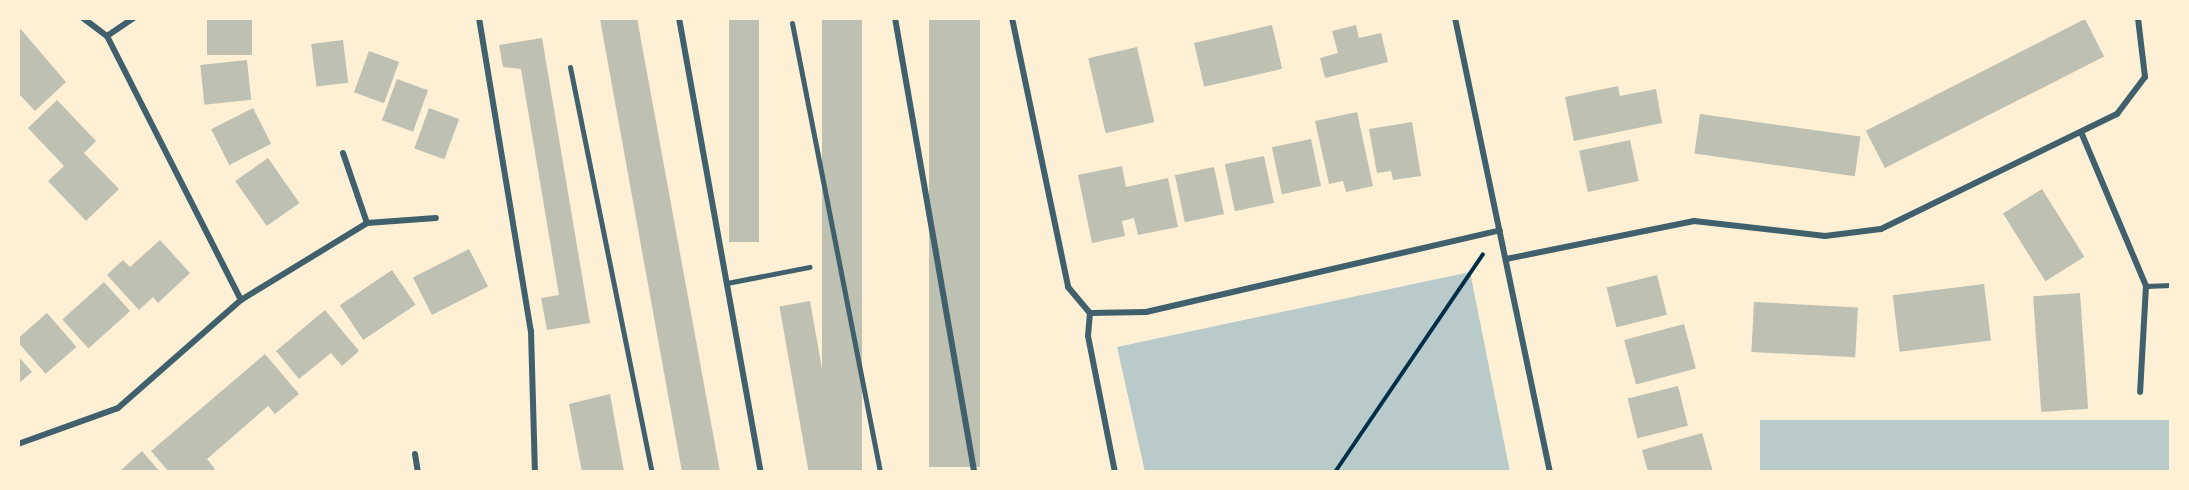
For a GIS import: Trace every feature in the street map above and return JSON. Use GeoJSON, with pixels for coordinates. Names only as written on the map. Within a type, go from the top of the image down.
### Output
{"type":"FeatureCollection","features":[{"type":"Feature","properties":{"kind":"street"},"geometry":{"type":"LineString","coordinates":[[83,18],[107,36],[241,300]]}},
{"type":"Feature","properties":{"kind":"street"},"geometry":{"type":"LineString","coordinates":[[107,36],[134,18]]}},
{"type":"Feature","properties":{"kind":"street"},"geometry":{"type":"LineString","coordinates":[[479,18],[531,331],[535,472]]}},
{"type":"Feature","properties":{"kind":"street"},"geometry":{"type":"LineString","coordinates":[[679,18],[761,472]]}},
{"type":"Feature","properties":{"kind":"street"},"geometry":{"type":"LineString","coordinates":[[894,18],[974,472]]}},
{"type":"Feature","properties":{"kind":"street"},"geometry":{"type":"LineString","coordinates":[[1012,18],[1068,287],[1090,313],[1088,336],[1115,472]]}},
{"type":"Feature","properties":{"kind":"street"},"geometry":{"type":"LineString","coordinates":[[1455,18],[1550,472]]}},
{"type":"Feature","properties":{"kind":"street"},"geometry":{"type":"LineString","coordinates":[[1506,259],[1694,221],[1825,236],[1881,229],[2116,114],[2145,77],[2138,18]]}},
{"type":"Feature","properties":{"kind":"street"},"geometry":{"type":"LineString","coordinates":[[792,23],[880,472]]}},
{"type":"Feature","properties":{"kind":"street"},"geometry":{"type":"LineString","coordinates":[[570,67],[652,472]]}},
{"type":"Feature","properties":{"kind":"street"},"geometry":{"type":"LineString","coordinates":[[2081,132],[2146,286],[2140,392]]}},
{"type":"Feature","properties":{"kind":"street"},"geometry":{"type":"LineString","coordinates":[[343,153],[367,223]]}},
{"type":"Feature","properties":{"kind":"street"},"geometry":{"type":"LineString","coordinates":[[18,444],[118,408],[241,300],[367,223],[436,218]]}},
{"type":"Feature","properties":{"kind":"street"},"geometry":{"type":"LineString","coordinates":[[1090,313],[1146,312],[1500,230]]}},
{"type":"Feature","properties":{"kind":"street"},"geometry":{"type":"LineString","coordinates":[[415,454],[418,472]]}},
{"type":"Feature","properties":{"kind":"lane"},"geometry":{"type":"LineString","coordinates":[[727,283],[809,267]]}},
{"type":"Feature","properties":{"kind":"lane"},"geometry":{"type":"LineString","coordinates":[[2146,286],[2171,285]]}},
{"type":"Feature","properties":{"kind":"path"},"geometry":{"type":"LineString","coordinates":[[1335,472],[1500,230]]}},
{"type":"Feature","properties":{"kind":"shaded area"},"geometry":{"type":"Polygon","coordinates":[[[1470,272],[1510,472],[1145,472],[1117,347],[1470,272]]]}},
{"type":"Feature","properties":{"kind":"shaded area"},"geometry":{"type":"Polygon","coordinates":[[[1760,420],[2171,420],[2171,472],[1760,472],[1760,420]]]}},
{"type":"Feature","properties":{"kind":"building"},"geometry":{"type":"Polygon","coordinates":[[[207,18],[252,18],[252,55],[207,55],[207,18]]]}},
{"type":"Feature","properties":{"kind":"building"},"geometry":{"type":"Polygon","coordinates":[[[637,18],[720,472],[682,472],[600,19],[637,18]]]}},
{"type":"Feature","properties":{"kind":"building"},"geometry":{"type":"Polygon","coordinates":[[[729,18],[759,18],[759,242],[729,242],[729,18]]]}},
{"type":"Feature","properties":{"kind":"building"},"geometry":{"type":"Polygon","coordinates":[[[822,18],[862,18],[862,472],[822,472],[822,18]]]}},
{"type":"Feature","properties":{"kind":"building"},"geometry":{"type":"Polygon","coordinates":[[[929,18],[980,18],[980,467],[929,467],[929,18]]]}},
{"type":"Feature","properties":{"kind":"building"},"geometry":{"type":"Polygon","coordinates":[[[2085,19],[2104,56],[1885,168],[1866,131],[2085,19]]]}},
{"type":"Feature","properties":{"kind":"building"},"geometry":{"type":"Polygon","coordinates":[[[1272,25],[1282,69],[1204,87],[1194,43],[1272,25]]]}},
{"type":"Feature","properties":{"kind":"building"},"geometry":{"type":"Polygon","coordinates":[[[1356,25],[1359,38],[1381,33],[1388,62],[1325,78],[1320,58],[1338,53],[1332,31],[1356,25]]]}},
{"type":"Feature","properties":{"kind":"building"},"geometry":{"type":"Polygon","coordinates":[[[18,26],[66,82],[35,111],[18,93],[18,26]]]}},
{"type":"Feature","properties":{"kind":"building"},"geometry":{"type":"Polygon","coordinates":[[[542,38],[590,323],[547,330],[541,298],[559,295],[521,69],[503,67],[499,45],[542,38]]]}},
{"type":"Feature","properties":{"kind":"building"},"geometry":{"type":"Polygon","coordinates":[[[343,40],[348,83],[316,87],[311,44],[343,40]]]}},
{"type":"Feature","properties":{"kind":"building"},"geometry":{"type":"Polygon","coordinates":[[[1137,47],[1154,122],[1106,133],[1088,58],[1137,47]]]}},
{"type":"Feature","properties":{"kind":"building"},"geometry":{"type":"Polygon","coordinates":[[[369,51],[399,62],[384,103],[354,92],[369,51]]]}},
{"type":"Feature","properties":{"kind":"building"},"geometry":{"type":"Polygon","coordinates":[[[247,60],[251,100],[204,105],[200,65],[247,60]]]}},
{"type":"Feature","properties":{"kind":"building"},"geometry":{"type":"Polygon","coordinates":[[[397,79],[428,90],[413,132],[382,120],[397,79]]]}},
{"type":"Feature","properties":{"kind":"building"},"geometry":{"type":"Polygon","coordinates":[[[1618,86],[1620,96],[1656,89],[1662,123],[1574,141],[1565,97],[1618,86]]]}},
{"type":"Feature","properties":{"kind":"building"},"geometry":{"type":"Polygon","coordinates":[[[57,100],[96,141],[84,153],[119,189],[86,221],[48,181],[64,166],[28,128],[57,100]]]}},
{"type":"Feature","properties":{"kind":"building"},"geometry":{"type":"Polygon","coordinates":[[[253,108],[271,144],[229,165],[211,129],[253,108]]]}},
{"type":"Feature","properties":{"kind":"building"},"geometry":{"type":"Polygon","coordinates":[[[429,108],[459,119],[444,159],[414,148],[429,108]]]}},
{"type":"Feature","properties":{"kind":"building"},"geometry":{"type":"Polygon","coordinates":[[[1357,112],[1373,186],[1346,192],[1343,181],[1329,184],[1315,121],[1357,112]]]}},
{"type":"Feature","properties":{"kind":"building"},"geometry":{"type":"Polygon","coordinates":[[[1700,114],[1860,137],[1855,176],[1694,154],[1700,114]]]}},
{"type":"Feature","properties":{"kind":"building"},"geometry":{"type":"Polygon","coordinates":[[[1412,122],[1421,176],[1393,180],[1391,171],[1377,173],[1369,129],[1412,122]]]}},
{"type":"Feature","properties":{"kind":"building"},"geometry":{"type":"Polygon","coordinates":[[[1311,139],[1321,186],[1282,194],[1272,147],[1311,139]]]}},
{"type":"Feature","properties":{"kind":"building"},"geometry":{"type":"Polygon","coordinates":[[[1630,140],[1639,181],[1588,192],[1579,151],[1630,140]]]}},
{"type":"Feature","properties":{"kind":"building"},"geometry":{"type":"Polygon","coordinates":[[[1264,156],[1274,203],[1235,211],[1225,164],[1264,156]]]}},
{"type":"Feature","properties":{"kind":"building"},"geometry":{"type":"Polygon","coordinates":[[[268,158],[300,203],[267,226],[235,181],[268,158]]]}},
{"type":"Feature","properties":{"kind":"building"},"geometry":{"type":"Polygon","coordinates":[[[1122,166],[1126,187],[1168,178],[1178,227],[1138,235],[1134,218],[1122,221],[1125,236],[1092,243],[1078,175],[1122,166]]]}},
{"type":"Feature","properties":{"kind":"building"},"geometry":{"type":"Polygon","coordinates":[[[1214,167],[1224,214],[1185,222],[1175,175],[1214,167]]]}},
{"type":"Feature","properties":{"kind":"building"},"geometry":{"type":"Polygon","coordinates":[[[2042,189],[2084,257],[2045,281],[2003,213],[2042,189]]]}},
{"type":"Feature","properties":{"kind":"building"},"geometry":{"type":"Polygon","coordinates":[[[160,240],[190,273],[158,303],[153,297],[139,310],[107,275],[123,260],[130,267],[160,240]]]}},
{"type":"Feature","properties":{"kind":"building"},"geometry":{"type":"Polygon","coordinates":[[[469,249],[488,286],[432,315],[413,278],[469,249]]]}},
{"type":"Feature","properties":{"kind":"building"},"geometry":{"type":"Polygon","coordinates":[[[392,270],[415,305],[363,340],[340,305],[392,270]]]}},
{"type":"Feature","properties":{"kind":"building"},"geometry":{"type":"Polygon","coordinates":[[[1657,275],[1667,315],[1616,327],[1607,288],[1657,275]]]}},
{"type":"Feature","properties":{"kind":"building"},"geometry":{"type":"Polygon","coordinates":[[[104,282],[130,311],[88,348],[62,319],[104,282]]]}},
{"type":"Feature","properties":{"kind":"building"},"geometry":{"type":"Polygon","coordinates":[[[1984,284],[1991,341],[1900,352],[1893,295],[1984,284]]]}},
{"type":"Feature","properties":{"kind":"building"},"geometry":{"type":"Polygon","coordinates":[[[2080,293],[2088,409],[2041,412],[2033,296],[2080,293]]]}},
{"type":"Feature","properties":{"kind":"building"},"geometry":{"type":"Polygon","coordinates":[[[810,301],[840,472],[809,472],[779,306],[810,301]]]}},
{"type":"Feature","properties":{"kind":"building"},"geometry":{"type":"Polygon","coordinates":[[[1754,302],[1858,307],[1855,357],[1751,352],[1754,302]]]}},
{"type":"Feature","properties":{"kind":"building"},"geometry":{"type":"Polygon","coordinates":[[[325,310],[359,351],[342,366],[331,353],[299,379],[276,351],[325,310]]]}},
{"type":"Feature","properties":{"kind":"building"},"geometry":{"type":"Polygon","coordinates":[[[47,313],[77,347],[46,374],[18,342],[18,338],[47,313]]]}},
{"type":"Feature","properties":{"kind":"building"},"geometry":{"type":"Polygon","coordinates":[[[1684,324],[1696,368],[1636,384],[1624,340],[1684,324]]]}},
{"type":"Feature","properties":{"kind":"building"},"geometry":{"type":"Polygon","coordinates":[[[265,354],[299,394],[275,414],[268,406],[207,459],[215,469],[211,472],[169,472],[151,451],[265,354]]]}},
{"type":"Feature","properties":{"kind":"building"},"geometry":{"type":"Polygon","coordinates":[[[18,356],[32,372],[18,384],[18,356]]]}},
{"type":"Feature","properties":{"kind":"building"},"geometry":{"type":"Polygon","coordinates":[[[1678,386],[1688,426],[1637,438],[1628,399],[1678,386]]]}},
{"type":"Feature","properties":{"kind":"building"},"geometry":{"type":"Polygon","coordinates":[[[610,394],[624,472],[582,472],[569,404],[610,394]]]}},
{"type":"Feature","properties":{"kind":"building"},"geometry":{"type":"Polygon","coordinates":[[[1702,433],[1713,472],[1648,472],[1642,450],[1702,433]]]}},
{"type":"Feature","properties":{"kind":"building"},"geometry":{"type":"Polygon","coordinates":[[[142,451],[160,472],[119,472],[142,451]]]}}]}
